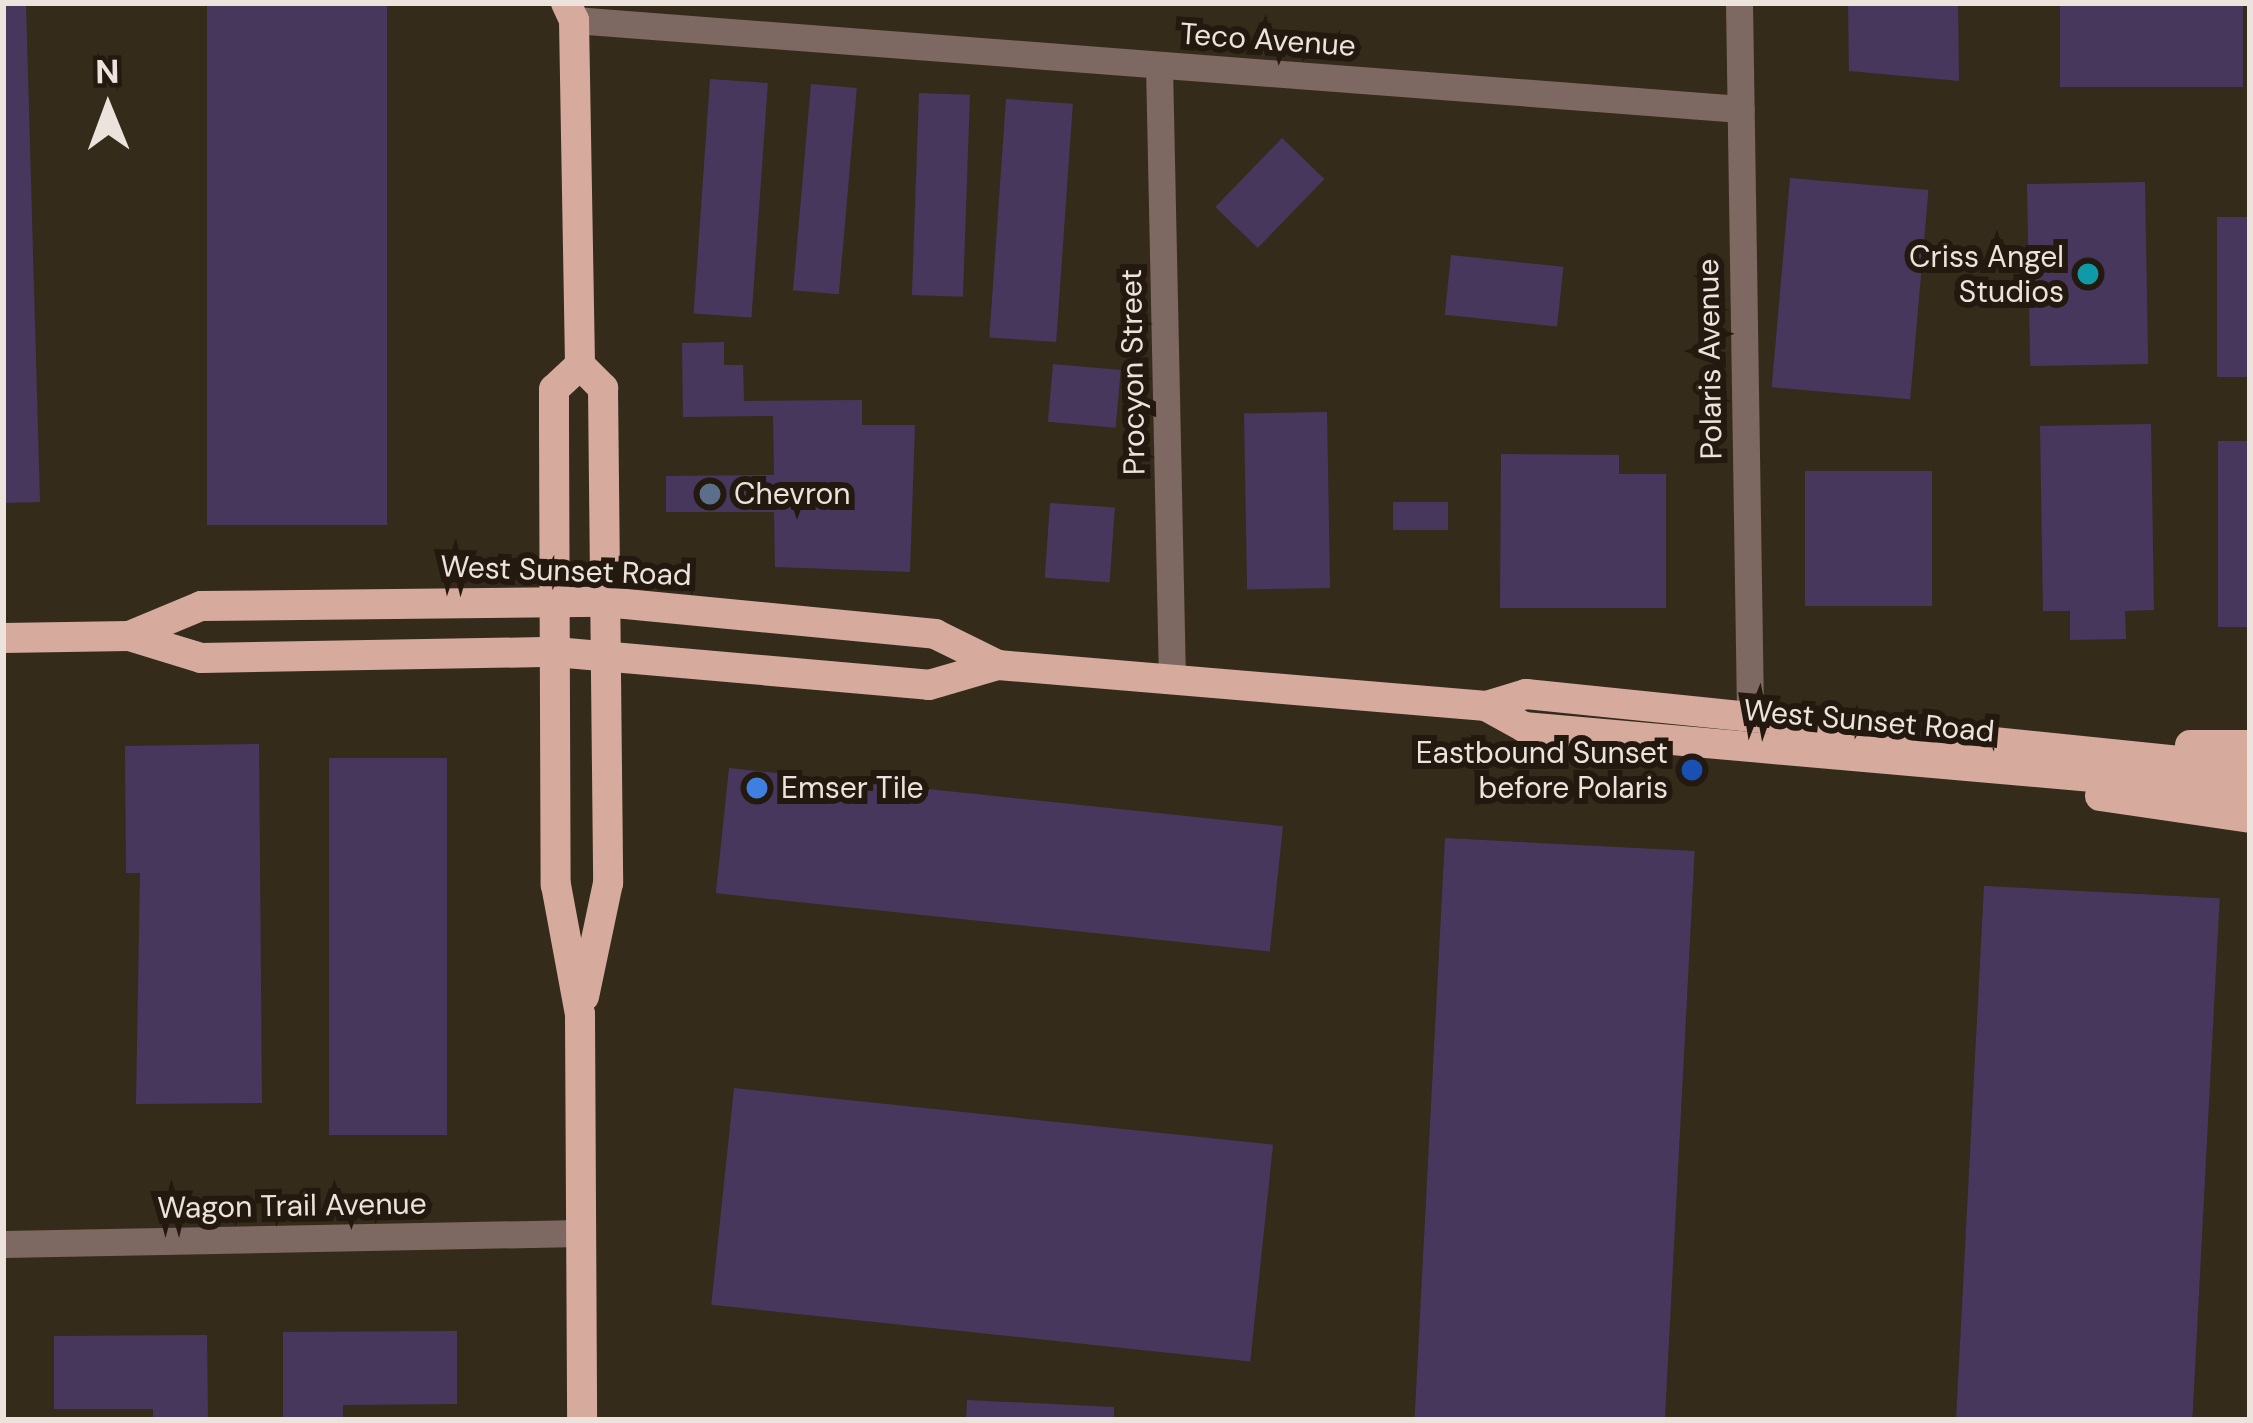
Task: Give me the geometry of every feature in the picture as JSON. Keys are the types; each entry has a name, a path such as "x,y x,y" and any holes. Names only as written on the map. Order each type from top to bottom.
{"main road":[{"path":"574,9 580,364 603,388 608,883 580,1014"},
{"path":"580,364 554,389 556,885 580,1014 582,1420"},
{"name":"West Sunset Road","path":"128,636 201,606 605,602 935,634 998,665"},
{"name":"West Sunset Road","path":"3,638 128,636 201,658 555,652 928,685 998,665 1486,706 1526,694 2250,768"},
{"name":"West Sunset Road","path":"1486,706 1523,727 2250,791"},
{"path":"2040,744 2250,746"},
{"path":"1893,760 2250,818"}],"street":[{"name":"Polaris Avenue","path":"1739,3 1750,714"},
{"name":"Teco Avenue","path":"574,9 1159,65 1741,109"},
{"name":"Procyon Street","path":"1159,65 1172,678"},
{"name":"Wagon Trail Avenue","path":"3,1244 581,1233"}],"shaded area":[{"path":"3,3 2250,3 2250,1420 3,1420"}],"building":[{"path":"3,3 26,3 40,502 3,503"},
{"path":"207,3 387,3 387,525 207,525"},
{"path":"1848,3 1958,3 1959,81 1849,71"},
{"path":"2060,3 2243,3 2243,87 2060,87"},
{"path":"710,79 768,83 751,317 694,313"},
{"path":"811,84 857,88 839,294 793,290"},
{"path":"919,93 970,95 963,297 912,295"},
{"path":"1006,99 1073,104 1056,342 989,337"},
{"path":"1282,138 1324,179 1258,248 1215,207"},
{"path":"1790,178 1928,190 1910,399 1772,387"},
{"path":"2145,182 2148,364 2030,366 2027,184"},
{"path":"2217,217 2250,217 2250,377 2217,377"},
{"path":"1451,255 1563,267 1557,326 1445,315"},
{"path":"724,342 724,365 743,365 744,401 862,400 862,425 915,425 910,572 775,567 774,512 666,512 666,476 774,475 773,416 683,417 682,343"},
{"path":"1053,364 1121,370 1116,428 1048,422"},
{"path":"1327,412 1330,588 1247,589 1244,413"},
{"path":"2151,424 2154,610 2125,611 2126,639 2070,640 2070,611 2043,611 2040,426"},
{"path":"2218,441 2250,441 2250,627 2218,627"},
{"path":"1501,454 1619,455 1619,474 1666,474 1666,608 1500,608"},
{"path":"1805,471 1932,471 1932,606 1805,606"},
{"path":"1393,502 1448,502 1448,530 1393,530"},
{"path":"1050,503 1115,508 1110,582 1045,578"},
{"path":"259,744 262,1103 136,1104 140,873 126,873 125,746"},
{"path":"329,758 447,758 447,1135 329,1135"},
{"path":"729,768 1283,826 1270,952 716,893"},
{"path":"1445,838 1695,851 1665,1420 1414,1420"},
{"path":"1984,886 2220,898 2192,1420 1956,1420"},
{"path":"734,1088 1273,1145 1250,1361 711,1305"},
{"path":"457,1331 457,1404 343,1405 343,1420 283,1420 283,1332"},
{"path":"207,1335 208,1420 153,1420 153,1409 54,1409 54,1336"},
{"path":"967,1400 1114,1407 1114,1420 966,1420"}],"place":[{"name":"Criss Angel Studios","path":"2088,274"},
{"name":"Chevron","path":"710,494"},
{"name":"Eastbound Sunset before Polaris","path":"1692,770"},
{"name":"Emser Tile","path":"757,788"}]}
